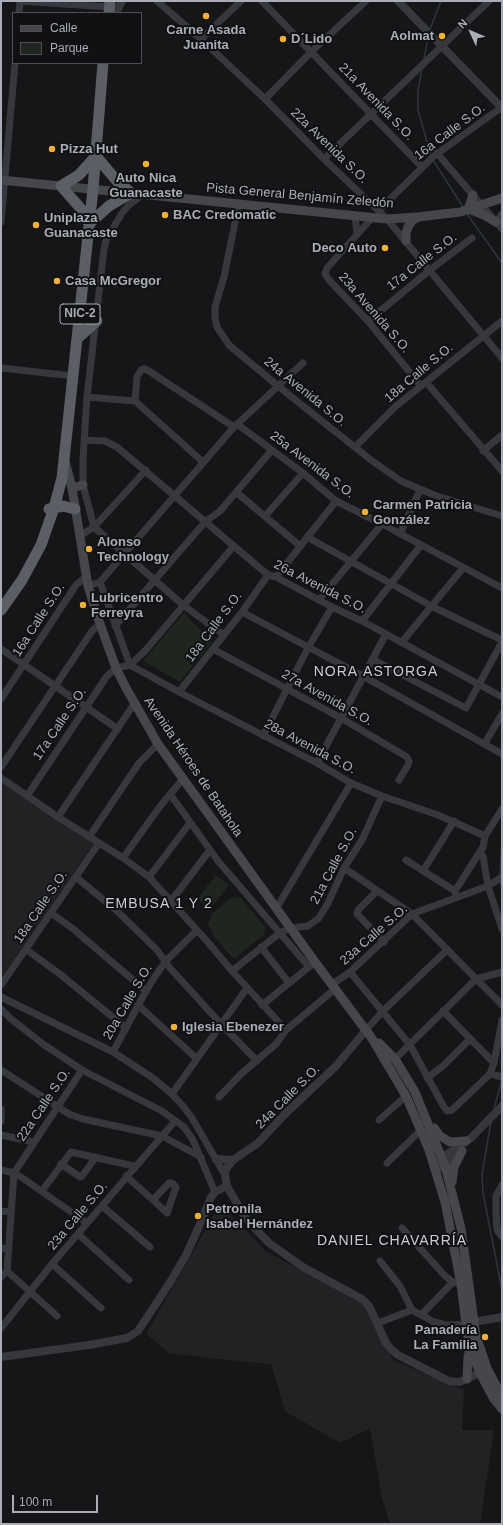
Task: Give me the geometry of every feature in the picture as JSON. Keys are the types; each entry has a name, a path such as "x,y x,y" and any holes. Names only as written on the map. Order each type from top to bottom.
{"highway":[{"name":"NIC-2","path":"1,610 22,580 43,538 63,454 93,189 103,64"},
{"path":"96,156 116,180 136,194 109,206 89,224 79,206 61,186 79,175 96,156"},
{"path":"77,339 97,321"},
{"path":"51,509 63,506 75,509"},
{"name":"NIC-2","path":"1,598 29,553 51,509"}],"main road":[{"name":"Pista General Benjamín Zeledón","path":"3,180 387,219 418,217 466,210 502,198"},
{"path":"473,195 466,210 484,215 499,226"},
{"path":"406,240 408,226 418,217"},
{"name":"Avenida Héroes de Batahola","path":"63,454 72,488 87,581 100,624 116,668 134,704 158,744 291,928 312,964 333,987 369,1034 406,1096 435,1167 447,1209 457,1283 470,1323 476,1336 483,1371 494,1399 502,1409"},
{"path":"72,488 83,485"},
{"name":"Avenida Héroes de Batahola","path":"369,1034 395,1059 415,1092 443,1162 452,1190 461,1228 470,1323 470,1348 483,1371 502,1397"},
{"path":"427,1119 444,1139 456,1142 469,1139"},
{"path":"452,1190 454,1167 462,1151"},
{"path":"467,1379 470,1348"}],"street":[{"path":"19,2 111,9 122,1"},
{"name":"22a Avenida S.O.","path":"157,1 201,39 265,99 324,159 379,210 406,240 502,358"},
{"path":"201,39 241,1"},
{"name":"21a Avenida S.O.","path":"262,1 422,167"},
{"path":"265,99 366,1"},
{"path":"398,1 502,108"},
{"path":"324,159 489,1"},
{"path":"1,222 3,180 15,64"},
{"name":"16a Calle S.O.","path":"379,210 433,157 502,108"},
{"path":"433,157 473,195 499,226"},
{"path":"136,194 122,213 106,240 87,397 83,485 94,527 183,605 224,635"},
{"name":"24a Avenida S.O.","path":"239,203 224,277 215,307 217,327 229,345 355,448 401,481 420,490 502,516"},
{"path":"499,226 502,214"},
{"path":"355,216 357,234"},
{"path":"357,234 372,218"},
{"name":"23a Avenida S.O.","path":"357,234 327,268 325,274 502,471"},
{"name":"17a Calle S.O.","path":"368,321 472,238"},
{"name":"18a Calle S.O.","path":"355,448 391,411 502,321"},
{"path":"100,582 203,462 236,426 303,363"},
{"path":"1,368 73,376"},
{"name":"25a Avenida S.O.","path":"135,401 138,373 141,370 149,371 272,450 303,473 336,501 502,588"},
{"path":"87,397 135,401 203,462"},
{"path":"483,451 502,435"},
{"name":"26a Avenida S.O.","path":"84,440 105,441 111,443 146,470 233,547 268,575 276,577 332,607 362,621 502,697"},
{"path":"115,626 205,522 220,510 272,450"},
{"path":"80,536 94,527 146,470"},
{"path":"265,516 303,473"},
{"path":"400,534 420,490"},
{"path":"236,492 300,546"},
{"path":"276,577 336,501"},
{"path":"319,600 382,524"},
{"path":"307,537 433,606 502,641 466,708 372,659"},
{"path":"362,621 421,545"},
{"path":"116,668 130,665 144,652 233,547"},
{"path":"402,642 463,568"},
{"name":"18a Calle S.O.","path":"179,692 242,612 268,575"},
{"path":"87,581 100,582"},
{"name":"16a Calle S.O.","path":"1,699 76,585 87,581"},
{"path":"100,582 130,665"},
{"path":"263,736 308,648 332,607"},
{"path":"242,612 363,676 502,754"},
{"path":"1,767 92,631 100,624"},
{"path":"317,763 386,634"},
{"path":"1,649 118,729"},
{"name":"27a Avenida S.O.","path":"213,649 286,690 341,718 407,757 409,760 408,765 399,780"},
{"name":"28a Avenida S.O.","path":"130,665 317,763 351,783 382,796 454,821 485,836"},
{"name":"17a Calle S.O.","path":"27,796 107,676 116,668"},
{"path":"58,817 134,704"},
{"path":"485,744 502,714"},
{"path":"89,837 140,763 158,744"},
{"path":"1,778 58,817 123,858 149,877 262,1005 286,1030"},
{"path":"123,858 170,794 183,779"},
{"path":"276,909 351,783"},
{"path":"170,794 210,850 281,932 312,964 262,1005"},
{"name":"21a Calle S.O.","path":"232,971 281,932 291,928 308,926 319,918 328,903 344,868 362,840 382,796"},
{"path":"406,860 423,870 456,894 485,842 485,836 502,809"},
{"path":"423,870 454,821"},
{"path":"149,877 190,823"},
{"name":"18a Calle S.O.","path":"1,985 27,950 99,843"},
{"path":"171,901 210,850"},
{"path":"480,852 483,856 492,884 502,929"},
{"path":"344,868 412,914 502,1005"},
{"path":"76,877 117,911 157,950 170,968 257,1061"},
{"name":"23a Calle S.O.","path":"219,1097 241,1074 276,1044 286,1030 384,942 412,914 456,894 492,884 502,877"},
{"path":"377,891 358,910 357,914 384,942"},
{"path":"51,913 72,928 146,991"},
{"name":"20a Calle S.O.","path":"113,1052 146,991 166,961 197,930"},
{"path":"261,947 289,983"},
{"path":"27,950 56,971 126,1028"},
{"path":"369,1034 383,1011 447,950"},
{"path":"350,972 410,1045 427,1078 447,1111 452,1110 490,1074 494,1063 502,1020"},
{"path":"395,1059 476,980 502,972"},
{"path":"172,1094 196,1058 247,988"},
{"path":"1,997 113,1052 134,1064 172,1094 192,1118 225,1175 227,1186 246,1219 269,1243 303,1267 362,1299 369,1306 390,1349 398,1355 449,1381 459,1382 483,1371"},
{"path":"138,1005 196,1058"},
{"path":"1,1009 43,1044 82,1070 162,1111 184,1127 193,1140 216,1192"},
{"path":"443,1012 494,1063"},
{"name":"24a Calle S.O.","path":"225,1175 226,1169 233,1160 258,1143 286,1113 369,1034"},
{"path":"427,1078 443,1066 470,1039"},
{"path":"1,1070 69,1114 83,1119 162,1136 201,1157"},
{"name":"22a Calle S.O.","path":"7,1270 14,1173 33,1142 82,1070"},
{"path":"490,1074 501,1077"},
{"path":"379,1120 406,1096"},
{"path":"443,1162 469,1139 502,1106"},
{"path":"1,1109 1,1121"},
{"name":"23a Calle S.O.","path":"1,1328 134,1166 175,1121"},
{"path":"387,1163 421,1130"},
{"path":"1,1135 33,1142"},
{"path":"435,1167 462,1151 469,1139"},
{"path":"42,1191 71,1152 134,1166"},
{"path":"61,1164 80,1177 96,1157"},
{"path":"216,1159 233,1160"},
{"path":"1,1170 14,1173 42,1191 87,1224"},
{"path":"126,1176 153,1200"},
{"path":"502,1185 496,1196 497,1230 502,1237"},
{"path":"1,1357 97,1344 127,1338 138,1331 186,1255 198,1231 207,1204 216,1192 227,1186"},
{"path":"102,1206 150,1247"},
{"path":"1,1211 11,1212"},
{"path":"402,1228 436,1266 457,1283 421,1315"},
{"path":"78,1234 129,1280"},
{"path":"1,1248 9,1249"},
{"path":"380,1261 400,1286 412,1310 434,1322 446,1325 470,1323 502,1317"},
{"path":"52,1264 101,1308"},
{"path":"1,1277 7,1270 57,1316"},
{"path":"378,1323 412,1310"}],"shaded area":[{"path":"1,781 94,843 1,978"},
{"path":"220,1204 267,1252 364,1303 393,1360 464,1390 462,1430 494,1430 480,1524 390,1524 382,1498 370,1428 340,1443 285,1411 271,1364 169,1353 146,1334"}],"green space":[{"path":"184,613 212,642 180,682 143,661"},
{"path":"216,875 229,885 210,909 197,899"},
{"path":"240,897 266,928 264,935 234,959 215,938 208,925 212,914 231,898"}],"waterway":[{"path":"430,29 441,1"},
{"path":"424,59 428,37"},
{"path":"422,68 418,91 418,110 431,156"},
{"path":"433,160 463,207"},
{"path":"467,214 502,263"},
{"path":"500,876 502,840"},
{"path":"500,880 502,888"},
{"path":"494,1109 502,1079"},
{"path":"491,1122 482,1174 483,1193 502,1290"}],"place":[{"name":"Carne Asada Juanita","path":"206,16"},
{"name":"Aolmat","path":"442,36"},
{"name":"D´Lido","path":"283,39"},
{"name":"Pizza Hut","path":"52,149"},
{"name":"Auto Nica Guanacaste","path":"146,164"},
{"name":"BAC Credomatic","path":"165,215"},
{"name":"Uniplaza Guanacaste","path":"36,225"},
{"name":"Deco Auto","path":"385,248"},
{"name":"Casa McGregor","path":"57,281"},
{"name":"Carmen Patricia González","path":"365,512"},
{"name":"Alonso Technology","path":"89,549"},
{"name":"Lubricentro Ferreyra","path":"83,605"},
{"name":"Iglesia Ebenezer","path":"174,1027"},
{"name":"Petronila Isabel Hernández","path":"198,1216"},
{"name":"Panadería La Familia","path":"485,1337"}],"district":[{"name":"NORA ASTORGA","path":"376,672"},
{"name":"EMBUSA 1 Y 2","path":"159,904"},
{"name":"DANIEL CHAVARRÍA","path":"392,1241"}]}
